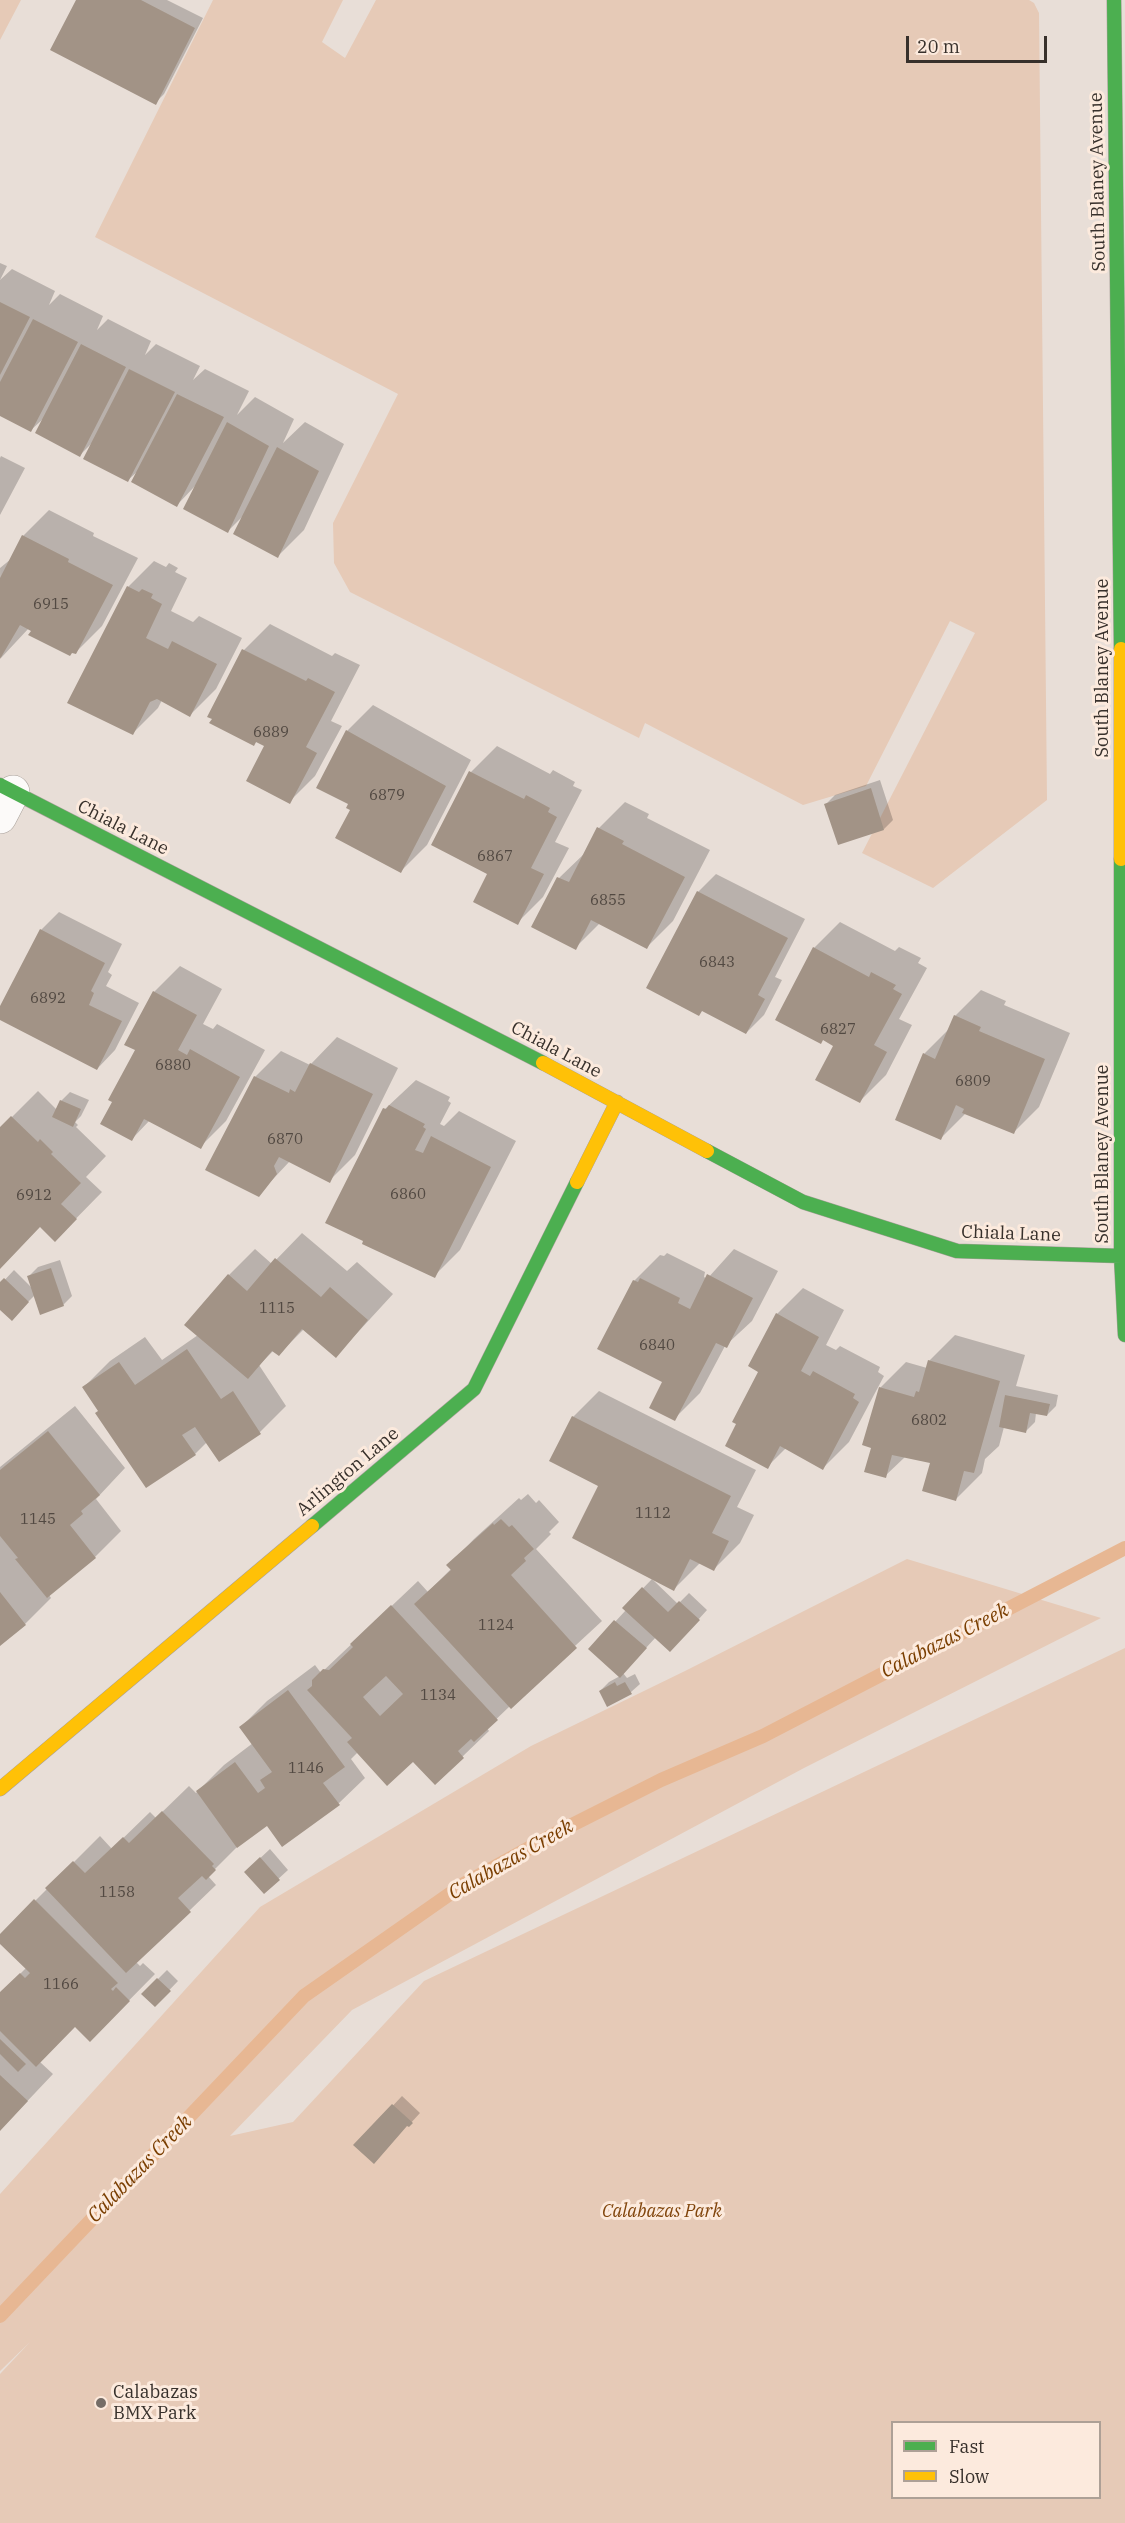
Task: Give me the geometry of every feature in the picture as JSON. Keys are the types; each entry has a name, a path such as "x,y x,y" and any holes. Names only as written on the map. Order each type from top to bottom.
{"street":[{"name":"South Blaney Avenue","path":"1114,0 1123,607 1121,1256 1125,1335"},
{"name":"Chiala Lane","path":"4,798 617,1102 803,1202 957,1251 1121,1256"},
{"name":"Arlington Lane","path":"0,1789 474,1389 617,1102"}],"green space":[{"path":"0,0 21,0 0,40"},
{"path":"213,0 343,0 322,42 345,58 376,0 1029,0 1034,3 1039,13 1047,800 933,888 862,853 975,633 950,621 866,786 803,805 645,723 639,738 350,592 334,563 333,523 398,394 95,237"},
{"name":"Calabazas Park","path":"907,1559 1101,1618 804,1768 352,2010 230,2136 293,2122 424,1981 1125,1648 1125,2523 0,2523 0,2374 30,2342 0,2371 0,2194 260,1907 531,1746"}],"building":[{"path":"76,0 141,0 195,28 156,105 50,50"},
{"path":"0,302 30,317 0,375"},
{"path":"33,319 78,342 31,432 0,416 0,382"},
{"path":"81,344 126,367 80,457 35,433"},
{"path":"129,369 175,392 128,482 83,459"},
{"path":"177,394 224,417 177,507 131,482"},
{"path":"227,422 269,446 228,533 183,509"},
{"path":"277,447 319,471 278,558 233,534"},
{"path":"22,535 113,585 76,654 72,653 70,656 28,635 31,631 20,625 0,659 0,578"},
{"path":"127,586 139,592 142,589 153,594 151,598 162,604 146,638 168,649 172,641 217,664 190,717 157,699 150,702 133,735 67,703"},
{"path":"242,649 306,681 308,678 335,692 306,747 317,753 290,804 246,781 264,746 256,742 254,746 209,723 212,719 207,717"},
{"path":"346,730 446,786 401,873 335,838 350,810 346,808 348,804 316,788"},
{"path":"469,771 524,799 526,795 550,808 548,812 557,817 531,868 544,874 518,925 473,902 487,874 431,845"},
{"path":"871,788 884,830 838,845 824,804"},
{"path":"597,827 624,841 622,844 685,877 647,949 591,920 576,950 531,927 557,877 569,882"},
{"path":"697,891 788,938 758,995 765,999 746,1034 702,1011 699,1016 646,988"},
{"path":"40,929 105,963 91,991 94,993 89,1005 122,1021 97,1070 0,1020 0,1006"},
{"path":"813,947 869,977 871,972 896,985 893,989 902,994 874,1045 887,1052 860,1103 815,1080 833,1046 823,1040 821,1044 775,1020"},
{"path":"153,991 197,1015 178,1050 187,1055 190,1049 240,1077 201,1149 144,1119 132,1141 100,1124 112,1102 108,1100 135,1050 124,1045"},
{"path":"954,1015 981,1027 979,1031 1045,1059 1014,1134 962,1113 964,1109 956,1105 941,1140 895,1120 923,1053 935,1059"},
{"path":"310,1063 373,1094 330,1183 279,1157 274,1166 277,1174 259,1197 205,1170 254,1076 289,1093 290,1089 295,1092"},
{"path":"60,1100 81,1109 73,1127 52,1117"},
{"path":"389,1105 425,1124 423,1127 426,1129 415,1150 423,1153 431,1136 491,1167 435,1278 362,1244 363,1241 325,1223 383,1108 386,1109"},
{"path":"11,1116 38,1142 40,1139 53,1152 51,1154 81,1183 61,1204 77,1219 55,1242 40,1227 0,1269 0,1127"},
{"path":"275,1258 321,1297 330,1287 368,1320 336,1358 302,1329 279,1356 272,1351 248,1379 184,1325 228,1274 247,1291"},
{"path":"51,1268 64,1306 40,1315 27,1276"},
{"path":"707,1274 753,1298 727,1348 716,1343 675,1421 649,1408 662,1382 597,1349 633,1280 638,1282 640,1278 680,1298 678,1303 690,1309"},
{"path":"4,1278 29,1302 12,1321 0,1310 0,1282"},
{"path":"776,1313 819,1337 801,1371 810,1376 813,1371 855,1394 853,1398 859,1402 823,1470 780,1446 768,1469 725,1446 736,1424 732,1422 758,1372 748,1366"},
{"path":"187,1349 221,1399 233,1391 261,1434 219,1462 195,1427 182,1435 196,1455 146,1488 95,1413 98,1411 82,1387 119,1362 135,1385"},
{"path":"928,1360 1000,1381 974,1473 964,1471 956,1501 922,1491 930,1463 892,1455 886,1478 864,1472 871,1448 862,1445 879,1387 914,1397 916,1391 919,1392"},
{"path":"1005,1395 1050,1404 1047,1416 1030,1413 1026,1433 999,1427"},
{"path":"572,1416 731,1496 712,1533 729,1541 714,1571 690,1559 674,1591 572,1538 598,1486 549,1461"},
{"path":"48,1431 100,1495 81,1511 83,1514 70,1525 96,1558 47,1598 15,1559 18,1558 0,1536 0,1470"},
{"path":"501,1519 509,1527 512,1525 534,1549 524,1558 526,1561 511,1575 577,1648 511,1709 414,1604 451,1570 446,1565 493,1523 494,1525"},
{"path":"642,1587 668,1612 679,1601 700,1620 670,1652 622,1608"},
{"path":"0,1592 26,1625 0,1646"},
{"path":"391,1605 498,1720 474,1742 471,1739 458,1751 464,1758 435,1785 413,1762 387,1786 347,1742 352,1738 307,1690 312,1686 312,1680 323,1669 329,1670 353,1647 350,1644","holes":["386,1676 403,1694 380,1716 363,1697"]},
{"path":"614,1620 647,1648 620,1678 588,1649"},
{"path":"615,1682 617,1686 625,1682 632,1694 607,1707 599,1691"},
{"path":"288,1690 345,1767 323,1783 340,1805 282,1847 267,1826 237,1848 196,1791 235,1762 258,1793 265,1788 260,1780 272,1772 239,1727"},
{"path":"162,1811 214,1864 212,1866 216,1870 206,1880 202,1876 178,1898 191,1912 126,1973 45,1888 73,1861 85,1873 123,1837 129,1843"},
{"path":"260,1857 280,1880 264,1894 244,1872"},
{"path":"34,1899 118,1983 111,1989 113,1991 116,1987 130,2001 90,2042 75,2027 36,2067 0,2031 0,1992 20,1973 25,1978 30,1973 0,1944 0,1934"},
{"path":"157,1978 171,1991 155,2007 141,1994"},
{"path":"0,2039 26,2064 18,2072 0,2054"},
{"path":"0,2075 28,2101 0,2131"},
{"path":"392,2104 413,2123 407,2126 374,2164 353,2145"}],"waterway":[{"name":"Calabazas Creek","path":"0,2316 304,1996 464,1884 562,1830 661,1780 763,1736 1125,1548"}],"traffic: fast":[{"path":"1114,0 1121,649"},
{"path":"0,785 543,1063"},
{"path":"1121,859 1121,1256 1125,1335"},
{"path":"707,1151 803,1202 957,1251 1121,1256"},
{"path":"312,1526 474,1389 577,1182"}],"traffic: slow":[{"path":"1121,649 1121,859"},
{"path":"543,1063 707,1151"},
{"path":"577,1182 617,1102"},
{"path":"0,1789 312,1526"}],"place":[{"name":"Calabazas BMX Park","path":"101,2403"}]}
